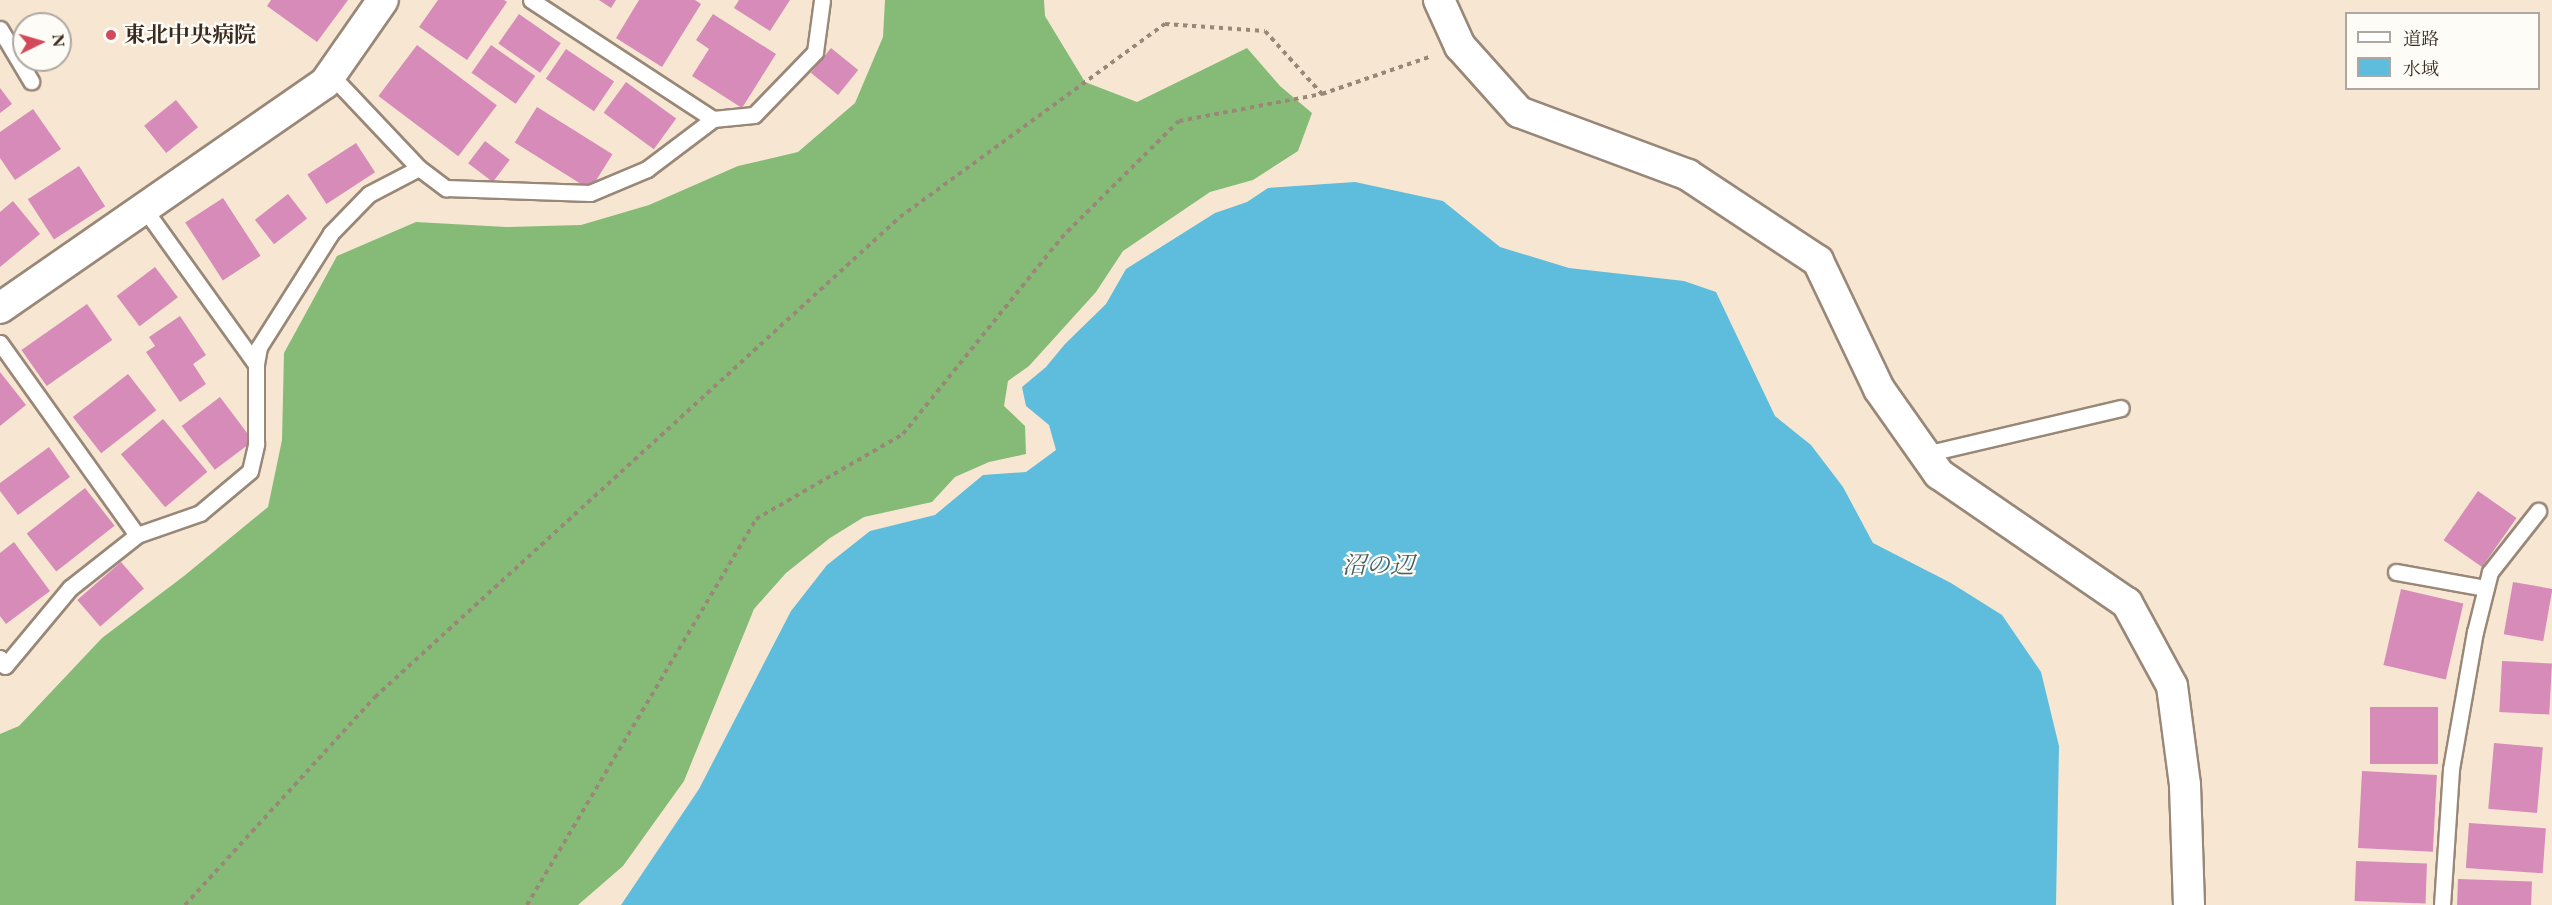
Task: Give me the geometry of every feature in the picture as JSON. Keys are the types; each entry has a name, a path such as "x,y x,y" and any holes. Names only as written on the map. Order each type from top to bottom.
{"street":[{"path":"0,308 325,83 382,0"},
{"path":"1439,0 1460,46 1518,112 1688,175 1818,261 1879,388 1939,474 2127,603 2172,686 2185,785 2189,905"}],"lane":[{"path":"531,0 712,119"},
{"path":"330,75 419,168 446,188 590,193 647,169 712,119 754,115 815,52 822,0"},
{"path":"0,29 31,81"},
{"path":"2,664 70,588 137,535 200,513 250,471 256,444 256,364 259,347 331,233 369,194 419,168"},
{"path":"143,207 256,364"},
{"path":"0,343 137,535"},
{"path":"1925,454 2121,408"},
{"path":"2442,905 2451,769 2475,633 2490,572 2538,512"},
{"path":"2396,572 2486,588"}],"path":[{"path":"185,905 375,697 891,225 1156,30 1165,24 1264,31 1322,94"},
{"path":"527,905 756,519 903,434 1061,238 1179,121 1322,94 1460,46"}],"green space":[{"path":"885,0 1044,0 1045,16 1085,82 1137,102 1247,48 1280,86 1312,113 1298,151 1253,180 1210,192 1123,251 1096,292 1029,366 1008,381 1004,406 1025,426 1026,454 989,462 955,477 932,502 864,517 830,538 786,573 754,609 684,781 623,866 578,905 0,905 0,734 19,726 102,638 184,576 268,507 282,440 284,353 337,256 416,222 506,227 581,225 649,205 738,166 798,152 855,103 883,37"}],"water":[{"name":"沼の辺","path":"1355,182 1443,201 1500,247 1569,268 1684,281 1716,292 1775,416 1811,445 1843,487 1873,543 1951,583 2002,615 2041,672 2059,746 2056,905 621,905 699,789 791,611 827,565 870,531 935,515 983,475 1026,472 1056,450 1049,425 1026,406 1022,387 1046,367 1065,344 1106,304 1126,269 1215,213 1247,202 1268,188"}],"building":[{"path":"271,0 348,0 317,42 267,6"},
{"path":"438,0 504,0 507,2 467,60 419,27"},
{"path":"599,0 616,0 611,8"},
{"path":"639,0 695,0 701,4 662,67 616,38"},
{"path":"739,0 790,0 770,31 734,8"},
{"path":"519,14 561,43 540,73 498,43"},
{"path":"713,14 776,54 742,108 692,76 709,49 696,40"},
{"path":"417,45 497,105 458,156 378,96"},
{"path":"491,45 535,76 516,104 471,73"},
{"path":"831,48 858,70 838,95 811,73"},
{"path":"566,49 614,81 594,111 546,79"},
{"path":"626,82 676,118 654,149 604,113"},
{"path":"0,88 12,104 0,113"},
{"path":"176,100 198,127 166,153 144,126"},
{"path":"537,107 612,154 590,190 515,143"},
{"path":"33,109 61,149 15,180 0,158 0,132"},
{"path":"485,141 510,160 493,182 468,163"},
{"path":"356,143 375,172 326,204 307,175"},
{"path":"79,166 105,206 54,239 28,199"},
{"path":"288,194 307,218 274,244 255,220"},
{"path":"223,198 261,256 223,280 185,223"},
{"path":"13,201 40,234 0,267 0,212"},
{"path":"155,267 178,297 140,326 117,296"},
{"path":"87,304 112,340 47,386 21,350"},
{"path":"180,316 206,355 193,364 206,384 180,402 146,352 155,346 149,337"},
{"path":"0,372 26,405 0,426"},
{"path":"128,374 156,410 101,453 73,417"},
{"path":"220,397 253,441 215,470 182,426"},
{"path":"163,419 207,472 165,507 121,454"},
{"path":"49,447 70,477 18,515 0,491 0,483"},
{"path":"85,488 115,526 56,571 27,534"},
{"path":"2478,491 2517,518 2482,567 2444,540"},
{"path":"14,542 50,591 6,624 0,616 0,553"},
{"path":"121,562 144,588 100,626 77,600"},
{"path":"2513,582 2552,589 2543,641 2504,634"},
{"path":"2401,589 2463,603 2446,679 2383,665"},
{"path":"2502,661 2552,664 2549,715 2499,712"},
{"path":"2370,707 2438,707 2438,764 2370,764"},
{"path":"2494,743 2543,747 2537,813 2488,809"},
{"path":"2362,771 2437,775 2433,852 2358,848"},
{"path":"2469,823 2546,828 2543,873 2466,868"},
{"path":"2356,861 2427,863 2426,903 2355,901"},
{"path":"2458,879 2532,882 2531,905 2457,905"}],"place":[{"name":"東北中央病院","path":"111,35"}]}
